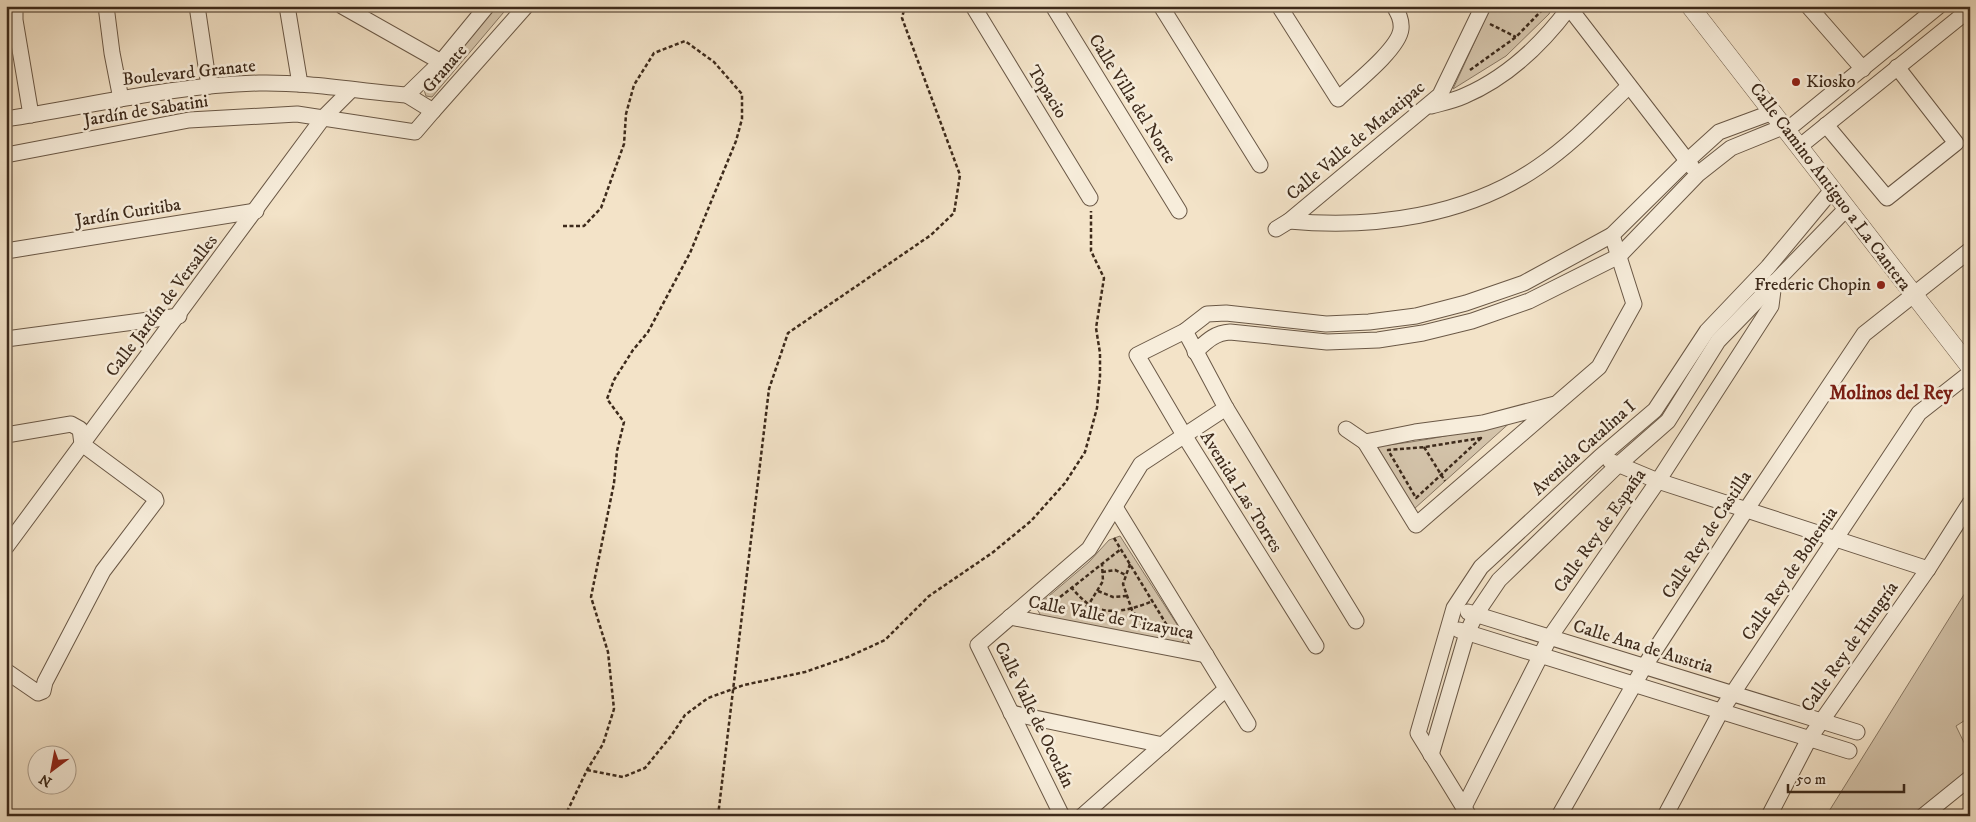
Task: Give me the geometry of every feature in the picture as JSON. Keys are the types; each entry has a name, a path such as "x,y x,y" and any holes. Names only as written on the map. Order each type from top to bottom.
{"street":[{"path":"15,6 15,20 31,115"},
{"path":"106,6 112,53 122,99"},
{"path":"197,6 209,86"},
{"path":"287,6 300,84"},
{"path":"342,6 441,62"},
{"name":"Granate","path":"487,6 441,62 407,95 433,111 526,6"},
{"name":"Topacio","path":"973,6 1090,198"},
{"name":"Calle Villa del Norte","path":"1053,6 1179,211"},
{"path":"1161,6 1260,165"},
{"path":"1279,6 1338,99 1382,58 1399,36 1401,20 1394,6"},
{"name":"Calle Valle de Matatipac","path":"1276,229 1290,221 1440,95 1484,6"},
{"name":"Calle Camino Antiguo a La Cantera","path":"1690,6 1970,367"},
{"path":"1808,6 1863,69"},
{"path":"1195,352 1214,335 1230,332 1327,342 1387,338 1423,333 1472,321 1529,301 1619,256 1698,174 1731,148 1786,128 1863,69 1939,6"},
{"path":"1429,106 1464,96 1489,83 1520,61 1558,23 1569,7 1698,174"},
{"path":"1799,146 1968,13"},
{"path":"1826,125 1887,198 1956,143 1897,67"},
{"name":"Boulevard Granate","path":"6,119 209,86 260,83 300,84 407,95"},
{"name":"Calle Valle de Matatipac","path":"1290,221 1340,223 1406,219 1448,208 1494,191 1538,168 1577,137 1629,86"},
{"name":"Calle Jardín de Versalles","path":"6,547 12,530 82,444 179,316 323,118 351,90"},
{"name":"Jardín de Sabatini","path":"6,155 189,120 297,114 414,132 433,111"},
{"path":"1185,330 1206,314 1226,313 1326,324 1369,322 1406,317 1466,303 1524,283 1612,235 1719,132 1773,112"},
{"name":"Avenida Catalina I","path":"1466,811 1418,733 1454,608 1481,567 1654,410 1707,330 1768,267 1832,190"},
{"name":"Avenida Catalina I","path":"1431,755 1468,633 1476,614 1499,580 1618,465 1668,421 1718,341 1846,209"},
{"name":"Jardín Curitiba","path":"6,251 256,211"},
{"path":"1346,429 1365,442 1416,525 1599,366 1634,304 1612,235"},
{"name":"Calle Rey de Castilla","path":"1559,816 1633,684 1746,510 1864,334 1912,294 1970,250"},
{"path":"1768,267 1774,282"},
{"name":"Calle Rey de España","path":"1466,811 1550,637 1658,481 1771,306 1774,282"},
{"path":"1466,303 1472,321"},
{"path":"6,339 179,316"},
{"path":"1326,324 1327,342"},
{"name":"Avenida Las Torres","path":"1316,646 1184,436 1137,355 1185,330 1226,408 1356,621"},
{"name":"Calle Rey de Bohemia","path":"1665,816 1721,711 1919,414 1970,373"},
{"path":"1365,442 1415,432 1483,423 1555,404"},
{"name":"Calle Valle de Ocotlán","path":"1062,816 978,644 1089,549 1141,464 1226,408"},
{"path":"6,435 71,424 80,429 82,444 155,498 156,501 103,571 42,691 38,693 6,671"},
{"path":"1600,457 1658,481 1928,569"},
{"name":"Calle Rey de Hungría","path":"1769,816 1809,739 1928,569 1970,503"},
{"path":"1115,507 1248,724"},
{"name":"Calle Ana de Austria","path":"1454,608 1857,732"},
{"name":"Calle Valle de Tizayuca","path":"1010,617 1206,655"},
{"path":"1448,627 1849,751"},
{"path":"1082,816 1226,689"},
{"path":"1011,713 1163,745"},
{"path":"1924,816 1970,778"}],"path":[{"path":"718,816 769,389 788,334 931,235 954,213 960,175 902,18 905,6"},
{"path":"1450,78 1465,73 1516,37 1546,6"},
{"path":"1489,23 1516,37"},
{"path":"563,226 584,226 601,208 624,144 626,114 634,85 654,53 685,41 714,62 742,94 742,119 736,141 720,185 690,253 648,332 633,350 614,380 607,399 624,422 617,451 614,483 591,597 608,652 614,709 603,744 587,770 565,816"},
{"path":"587,770 623,777 645,768 672,736 685,715 708,698 744,684 805,672 848,657 885,640 930,596 992,553 1032,521 1066,483 1085,452 1097,408 1100,353 1096,328 1104,278 1091,251 1090,198"},
{"path":"1415,432 1452,492"},
{"path":"1480,438 1441,475 1416,498 1388,450 1425,447 1480,438"},
{"path":"1105,523 1182,650"},
{"path":"1029,621 1134,539"},
{"path":"1073,618 1089,604 1098,591 1103,581 1102,564"},
{"path":"1130,564 1123,584 1132,610 1148,633"},
{"path":"1102,572 1115,570 1126,575"},
{"path":"1058,576 1089,604 1110,611 1132,610 1169,594"},
{"path":"1098,591 1113,597 1127,596"}],"shaded area":[{"path":"496,6 509,6 432,97 426,96 424,90"},
{"path":"1491,6 1553,6 1549,14 1506,56 1453,89"},
{"path":"1514,419 1414,509 1377,446 1446,436"},
{"path":"1120,536 1185,637 1182,643 1041,616 1036,607 1089,562 1109,540"},
{"path":"1970,585 1970,717 1956,726 1970,755 1970,772 1917,816 1826,816"}],"place":[{"name":"Kiosko","path":"1796,82"},
{"name":"Frederic Chopin","path":"1881,285"}],"district":[{"name":"Molinos del Rey","path":"1891,393"}]}
